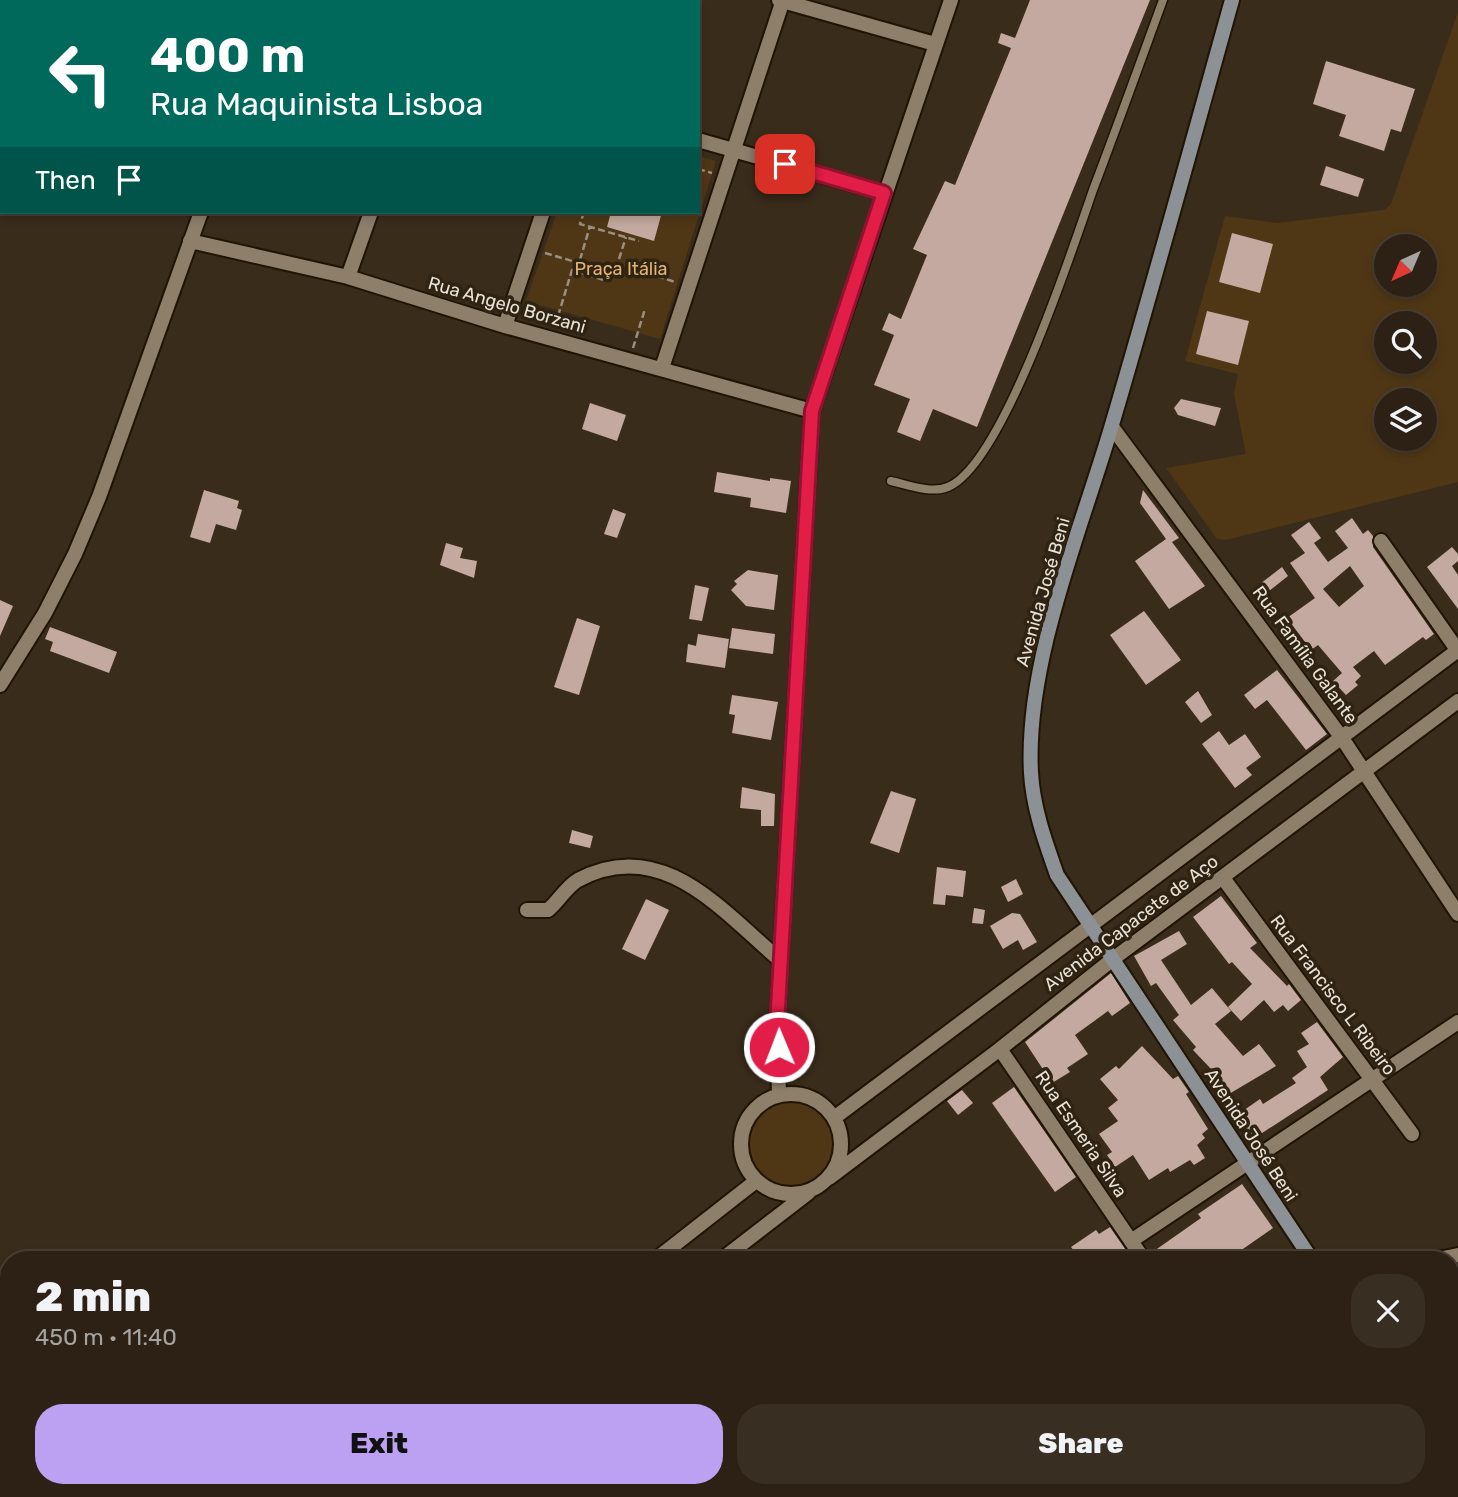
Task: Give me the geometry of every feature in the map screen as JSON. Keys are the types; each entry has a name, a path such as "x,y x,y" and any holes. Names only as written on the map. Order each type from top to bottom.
{"main road":[{"name":"Avenida José Beni","path":"1232,0 1111,426 1049,632 1036,691 1031,772 1038,820 1057,875 1247,1166 1306,1251"}],"street":[{"path":"662,368 782,0 935,44"},
{"path":"779,1095 777,1026 812,411 951,0"},
{"path":"700,141 884,193"},
{"path":"0,685 45,612 75,554 99,497 200,214"},
{"path":"348,278 370,214"},
{"path":"505,326 542,214"},
{"name":"Rua Angelo Borzani","path":"191,241 348,278 505,326 631,358 812,411"},
{"name":"Rua Família Galante","path":"1111,426 1342,738 1458,914"},
{"path":"1381,541 1458,651"},
{"name":"Avenida Capacete de Aço","path":"834,1118 1092,928 1458,651"},
{"name":"Avenida Capacete de Aço","path":"829,1178 1000,1049 1113,959 1458,701"},
{"path":"527,910 548,910 569,887 589,875 619,866 644,865 682,879 781,961"},
{"name":"Rua Francisco L Ribeiro","path":"1223,878 1412,1134"},
{"path":"1131,1241 1247,1166 1458,1022"},
{"name":"Rua Esmeria Silva","path":"1000,1049 1138,1251"},
{"path":"733,1251 829,1178 841,1149 840,1133 834,1118 810,1098 779,1095 764,1101 744,1124 741,1155 757,1181 783,1194 811,1190"},
{"path":"667,1251 757,1181"}],"lane":[{"path":"891,481 931,490 948,487 976,462 991,437 1037,344 1163,0"}],"path":[{"path":"583,214 580,223 639,241"},
{"path":"577,272 590,226"},
{"path":"620,259 626,237"},
{"path":"530,248 579,263"},
{"path":"551,339 572,270 607,281"},
{"path":"657,276 688,286"},
{"path":"631,358 645,309"}],"green space":[{"path":"1458,12 1458,482 1226,540 1217,539 1166,468 1246,454 1234,394 1238,374 1185,361 1225,216 1277,223 1384,210 1391,204"},
{"name":"Praça Itália","path":"700,157 716,161 700,212"},
{"name":"Praça Itália","path":"556,214 699,214 660,339 526,301"},
{"path":"791,1099 816,1106 828,1118 835,1143 828,1168 816,1180 791,1187 766,1180 754,1168 747,1143 754,1118 766,1106"}],"building":[{"path":"1030,0 1150,0 977,427 933,409 920,441 897,432 910,399 874,385 894,335 882,330 889,313 901,319 927,255 913,249 945,181 955,185 1011,48 998,43 1001,33 1015,38"},
{"path":"1326,61 1415,89 1401,132 1391,129 1384,151 1339,136 1346,115 1313,104"},
{"path":"1326,166 1364,179 1358,197 1320,185"},
{"path":"610,214 661,214 654,241 607,227"},
{"path":"1232,233 1273,244 1260,293 1219,282"},
{"path":"1207,311 1249,321 1238,365 1196,354"},
{"path":"1181,399 1221,408 1215,426 1178,415 1174,408"},
{"path":"590,403 626,415 617,441 582,429"},
{"path":"717,472 770,481 770,478 791,481 786,513 750,507 751,498 714,492"},
{"path":"204,490 239,501 237,508 242,510 236,530 216,524 210,543 190,537"},
{"path":"1143,490 1179,538 1172,542 1205,586 1169,609 1135,561 1166,539 1140,503"},
{"path":"613,509 626,514 617,538 604,534"},
{"path":"1352,518 1363,534 1368,530 1373,536 1373,547 1434,634 1426,640 1423,637 1385,665 1374,651 1353,667 1361,676 1355,682 1358,685 1346,695 1333,681 1342,673 1318,645 1311,650 1287,618 1315,598 1290,563 1305,553 1291,535 1309,522 1321,538 1314,543 1328,562 1348,548 1335,531","holes":["1350,566 1364,586 1339,607 1323,589"]},
{"path":"446,543 463,548 460,558 477,561 474,578 440,565"},
{"path":"1452,547 1458,554 1458,561 1452,566 1458,575 1458,609 1427,567"},
{"path":"1282,567 1288,576 1259,599 1252,590"},
{"path":"748,570 778,575 774,610 746,606 731,590 737,584 734,581"},
{"path":"695,585 709,588 702,621 689,619"},
{"path":"0,600 13,606 0,636"},
{"path":"1144,611 1181,660 1146,685 1110,635"},
{"path":"577,618 600,626 579,695 554,687"},
{"path":"50,627 117,652 109,673 50,651 53,642 45,639"},
{"path":"732,628 775,634 773,654 729,648"},
{"path":"698,634 729,639 725,668 686,662 688,644 696,646"},
{"path":"1277,670 1327,734 1306,750 1267,700 1255,709 1244,695"},
{"path":"1198,691 1212,715 1201,723 1185,702"},
{"path":"732,695 778,702 771,740 732,733 735,715 729,714"},
{"path":"1219,731 1229,745 1245,734 1261,757 1246,768 1252,775 1235,788 1202,744"},
{"path":"742,787 775,794 774,826 761,826 761,810 740,808"},
{"path":"891,791 916,799 899,853 870,843"},
{"path":"572,830 593,836 590,848 569,843"},
{"path":"937,867 966,871 963,897 946,895 945,905 933,904"},
{"path":"1016,879 1023,894 1008,902 1001,887"},
{"path":"1221,896 1257,943 1250,948 1287,986 1289,984 1301,1000 1288,1011 1283,1005 1274,1012 1264,1000 1241,1021 1228,1007 1252,984 1232,962 1229,964 1193,917"},
{"path":"646,899 669,910 645,960 622,949"},
{"path":"974,908 985,910 983,924 972,923"},
{"path":"1012,913 1020,914 1037,942 1023,950 1018,940 1003,949 990,926"},
{"path":"1179,931 1187,944 1161,960 1191,1005 1212,988 1231,1011 1215,1024 1243,1056 1259,1044 1276,1066 1229,1094 1214,1068 1212,1070 1193,1050 1196,1047 1173,1020 1179,1015 1156,983 1151,986 1134,956"},
{"path":"1111,973 1130,1003 1112,1016 1108,1011 1075,1035 1088,1054 1067,1068 1070,1072 1052,1083 1025,1042"},
{"path":"1317,1022 1343,1057 1320,1077 1328,1090 1253,1139 1237,1115 1260,1099 1263,1104 1296,1083 1292,1078 1307,1067 1297,1051 1309,1044 1301,1033"},
{"path":"1142,1046 1173,1079 1178,1076 1208,1129 1202,1134 1205,1138 1197,1145 1205,1158 1194,1165 1190,1160 1170,1172 1168,1168 1149,1180 1133,1155 1115,1167 1107,1155 1112,1152 1099,1134 1118,1121 1108,1108 1118,1100 1100,1079 1116,1066 1119,1069"},
{"path":"1014,1087 1076,1177 1055,1192 992,1103"},
{"path":"962,1090 973,1103 958,1115 947,1101"},
{"path":"1242,1184 1273,1228 1240,1251 1154,1251 1201,1218 1198,1214"},
{"path":"1110,1227 1127,1251 1074,1251 1071,1247 1096,1230 1099,1234"}],"route":[{"path":"779,1047 777,1026 812,411 884,193 785,164"}]}
